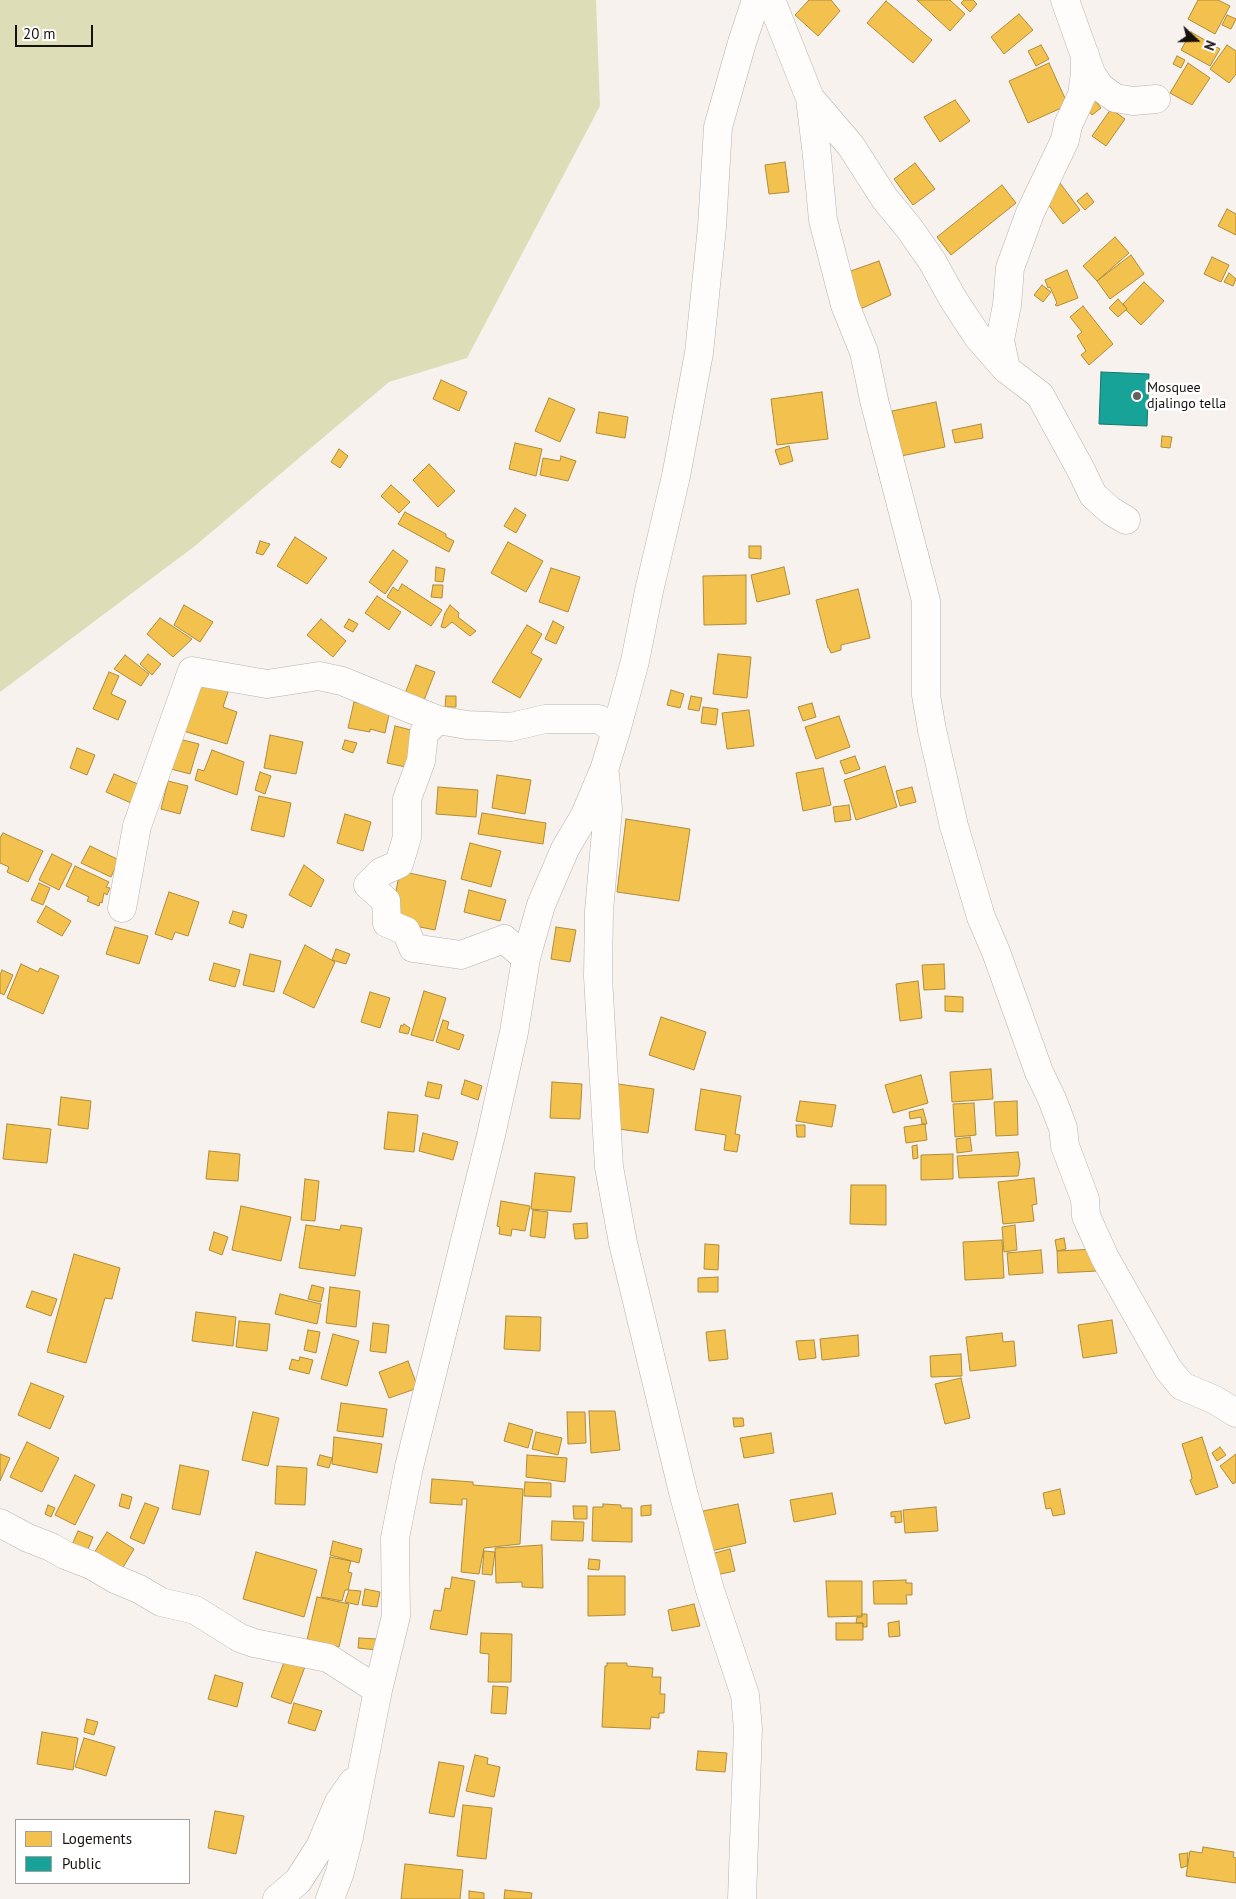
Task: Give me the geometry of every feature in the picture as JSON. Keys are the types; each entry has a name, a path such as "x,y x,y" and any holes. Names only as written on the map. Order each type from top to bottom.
{"street":[{"path":"330,1899 340,1872 349,1837 378,1690 396,1616 395,1538 409,1466 491,1135 514,1032 526,958 541,905 565,849 585,815 604,770 635,661 648,591 676,476 699,353 712,227 718,127 740,46 756,0"},
{"path":"771,0 810,98 822,220 845,306 864,352 874,400 926,601 926,695 932,730 954,826 981,917 996,952 1039,1072 1063,1128 1065,1146 1084,1199 1086,1216 1105,1258 1168,1369 1182,1386 1215,1400 1236,1413"},
{"path":"1065,0 1091,73 1100,87 1115,98 1133,101 1156,99"},
{"path":"1006,370 1000,340 1007,305 1010,268 1030,212 1065,140 1068,125 1082,95 1085,55"},
{"path":"810,98 851,146 885,199 932,260 953,299 978,337 1006,370 1040,395 1093,495 1110,511 1126,520"},
{"path":"122,908 138,826 192,671 267,684 319,676 342,681 438,720 467,725 511,726 546,719 600,719 616,731"},
{"path":"438,720 424,734 421,762 408,799 407,837 398,864 381,872 368,885 386,901 387,922 406,931 413,948 461,955 504,939 526,958"},
{"path":"604,770 608,808 599,911 598,977 609,1167 623,1243 684,1492 710,1590 745,1695 748,1728 742,1899"},
{"path":"0,1523 28,1538 52,1547 65,1556 91,1565 161,1602 195,1610 240,1638 254,1643 328,1658 378,1690"},
{"path":"277,1899 298,1881 320,1847 339,1802 352,1782 361,1774"}],"green space":[{"path":"0,0 596,0 600,106 467,358 389,382 195,546 0,692"}],"building: Logements":[{"path":"809,0 831,0 840,11 818,36 795,15"},
{"path":"917,0 950,0 965,14 950,31"},
{"path":"964,0 973,0 977,4 970,12 961,3"},
{"path":"1198,0 1218,0 1230,6 1215,34 1188,19"},
{"path":"886,1 932,40 913,63 867,23"},
{"path":"1019,14 1033,30 1004,54 991,37"},
{"path":"1227,15 1236,19 1231,29 1222,25"},
{"path":"1191,32 1220,49 1210,66 1181,50"},
{"path":"1041,45 1049,59 1036,66 1028,51"},
{"path":"1227,45 1236,51 1236,74 1229,83 1210,69"},
{"path":"1177,56 1185,60 1181,68 1173,64"},
{"path":"1049,63 1068,105 1028,123 1009,81"},
{"path":"1188,63 1210,78 1192,105 1170,93"},
{"path":"1094,99 1101,108 1092,115 1085,107"},
{"path":"955,100 970,121 940,142 924,117"},
{"path":"1111,109 1125,119 1106,146 1092,136"},
{"path":"785,162 789,192 769,194 765,165"},
{"path":"915,163 935,189 913,205 894,179"},
{"path":"1060,183 1080,210 1063,224 1042,196"},
{"path":"1002,185 1016,203 951,255 937,237"},
{"path":"1087,193 1094,202 1085,210 1077,201"},
{"path":"1227,209 1236,214 1236,235 1218,226"},
{"path":"1115,237 1129,253 1097,281 1083,266"},
{"path":"1131,255 1144,274 1110,299 1097,281"},
{"path":"1212,257 1229,265 1221,282 1204,274"},
{"path":"879,261 891,295 856,311 851,300 858,298 848,272"},
{"path":"1067,270 1078,298 1057,306 1055,305 1057,303 1050,287 1048,288 1045,280"},
{"path":"1229,273 1236,279 1233,286 1224,282"},
{"path":"1144,282 1164,301 1141,325 1126,310 1123,304"},
{"path":"1042,285 1051,292 1043,302 1034,295"},
{"path":"1118,299 1127,309 1118,317 1109,308"},
{"path":"1083,306 1113,344 1089,365 1081,355 1086,351 1077,336 1082,332 1070,317"},
{"path":"441,380 467,392 459,411 433,399"},
{"path":"822,392 828,439 777,445 771,399"},
{"path":"549,398 575,409 560,442 535,431"},
{"path":"936,402 945,447 901,456 892,411"},
{"path":"599,412 628,417 625,438 596,433"},
{"path":"981,424 983,438 955,443 952,430"},
{"path":"1162,436 1172,437 1170,448 1161,447"},
{"path":"515,443 542,449 536,476 509,469"},
{"path":"789,446 793,461 780,465 775,450"},
{"path":"339,449 348,456 340,468 331,462"},
{"path":"561,456 576,461 568,481 540,475 543,458 560,461"},
{"path":"429,464 455,491 438,507 413,480"},
{"path":"391,485 410,502 399,513 381,496"},
{"path":"515,508 526,515 516,533 504,526"},
{"path":"405,512 446,534 446,537 454,541 449,552 398,524"},
{"path":"295,537 327,558 307,584 277,566"},
{"path":"260,541 270,544 263,555 256,553"},
{"path":"508,542 543,561 526,592 491,573"},
{"path":"749,546 761,546 761,559 749,558"},
{"path":"393,550 408,561 385,594 369,582"},
{"path":"436,567 445,569 443,582 435,581"},
{"path":"784,567 790,594 757,602 751,575"},
{"path":"551,568 580,577 568,612 539,602"},
{"path":"746,575 746,624 704,625 703,576"},
{"path":"402,584 442,610 431,626 387,597 393,587 398,591"},
{"path":"433,585 443,585 442,598 431,597"},
{"path":"858,589 870,638 841,645 841,650 831,653 828,648 816,600"},
{"path":"377,596 401,612 389,630 365,613"},
{"path":"184,605 213,622 200,642 174,625"},
{"path":"450,605 459,613 458,617 476,631 470,636 452,622 445,628 441,627 445,613"},
{"path":"160,618 192,639 173,657 147,634"},
{"path":"321,619 346,641 333,657 307,635"},
{"path":"349,619 358,624 353,632 344,627"},
{"path":"553,621 564,627 556,644 545,639"},
{"path":"527,625 542,634 531,653 542,659 520,698 492,682"},
{"path":"148,654 161,664 152,675 140,664"},
{"path":"718,654 751,657 747,698 713,694"},
{"path":"125,655 149,674 141,686 114,669"},
{"path":"416,665 435,672 423,703 404,696"},
{"path":"109,672 119,676 111,694 126,701 118,720 93,709"},
{"path":"194,675 230,686 223,707 237,712 227,744 180,730"},
{"path":"671,690 684,694 680,708 667,705"},
{"path":"446,696 456,696 456,707 445,707"},
{"path":"691,696 702,698 699,711 688,709"},
{"path":"354,702 390,710 385,733 370,729 370,732 348,728"},
{"path":"812,703 816,717 803,721 798,707"},
{"path":"703,707 718,709 716,725 701,723"},
{"path":"749,710 754,746 727,749 722,713"},
{"path":"839,716 850,747 816,759 805,727"},
{"path":"395,726 419,732 410,768 387,763"},
{"path":"270,735 303,742 296,774 264,768"},
{"path":"179,739 199,744 190,774 171,769"},
{"path":"345,740 357,743 353,753 342,749"},
{"path":"77,748 95,755 87,775 70,768"},
{"path":"212,750 244,762 237,795 195,780 198,769 204,771"},
{"path":"855,756 860,769 845,774 840,761"},
{"path":"885,766 897,807 856,820 844,780"},
{"path":"823,768 831,805 803,811 796,773"},
{"path":"260,772 271,776 265,794 255,790"},
{"path":"114,774 145,787 138,806 106,792"},
{"path":"497,775 531,780 525,814 492,808"},
{"path":"168,781 188,786 180,814 161,809"},
{"path":"438,787 478,790 476,817 436,814"},
{"path":"912,787 916,802 900,806 896,791"},
{"path":"259,796 291,803 284,837 251,830"},
{"path":"849,805 851,820 835,822 833,807"},
{"path":"482,813 546,823 543,844 478,834"},
{"path":"345,814 371,822 363,851 337,843"},
{"path":"626,819 690,829 679,901 617,892"},
{"path":"3,833 43,851 28,882 7,872 9,867 0,863 0,838"},
{"path":"470,843 501,851 491,887 461,879"},
{"path":"90,846 119,860 111,877 81,863"},
{"path":"52,854 72,864 59,890 39,880"},
{"path":"304,865 324,880 311,907 289,895"},
{"path":"75,866 109,882 106,887 110,888 107,895 104,893 102,903 100,902 99,906 87,901 89,897 66,886"},
{"path":"400,871 446,881 435,930 390,921"},
{"path":"39,883 50,888 43,905 31,900"},
{"path":"469,890 506,900 500,921 464,912"},
{"path":"169,892 199,902 188,936 175,932 172,940 155,934"},
{"path":"46,906 71,921 62,936 37,922"},
{"path":"233,911 247,915 243,928 229,923"},
{"path":"115,927 148,936 139,964 106,954"},
{"path":"556,927 576,930 570,962 551,959"},
{"path":"305,945 335,962 314,1008 283,993"},
{"path":"336,949 350,954 346,964 332,960"},
{"path":"250,954 281,961 274,992 243,985"},
{"path":"214,963 240,970 235,987 209,980"},
{"path":"21,964 38,972 40,968 59,976 43,1014 7,998"},
{"path":"944,964 945,989 924,990 922,965"},
{"path":"2,970 13,975 4,995 0,993 0,975"},
{"path":"918,981 922,1018 900,1021 896,984"},
{"path":"424,991 446,998 433,1041 411,1035"},
{"path":"370,992 390,998 380,1028 361,1022"},
{"path":"945,996 963,997 963,1012 945,1011"},
{"path":"661,1017 706,1032 694,1070 649,1055"},
{"path":"443,1020 449,1022 447,1029 464,1035 459,1050 436,1042"},
{"path":"404,1024 410,1028 408,1034 399,1032 401,1025 403,1026"},
{"path":"991,1069 993,1099 952,1102 950,1072"},
{"path":"921,1075 928,1103 893,1113 885,1085"},
{"path":"465,1080 482,1086 478,1100 461,1094"},
{"path":"428,1082 442,1085 439,1099 425,1096"},
{"path":"552,1082 582,1084 580,1119 550,1118"},
{"path":"618,1084 654,1089 648,1133 611,1128"},
{"path":"701,1089 741,1096 735,1134 740,1135 737,1152 724,1150 726,1135 695,1130"},
{"path":"61,1097 91,1101 88,1129 58,1125"},
{"path":"800,1101 836,1105 832,1127 796,1121"},
{"path":"1017,1101 1018,1135 996,1136 994,1102"},
{"path":"974,1103 976,1135 955,1137 953,1104"},
{"path":"923,1109 927,1124 922,1124 921,1117 910,1119 909,1112"},
{"path":"388,1112 418,1115 414,1152 384,1149"},
{"path":"7,1124 51,1129 47,1163 3,1159"},
{"path":"925,1124 927,1140 906,1143 904,1127"},
{"path":"796,1125 805,1125 805,1137 797,1137"},
{"path":"423,1133 458,1142 453,1160 419,1151"},
{"path":"970,1137 972,1151 957,1153 956,1139"},
{"path":"917,1145 918,1158 913,1159 912,1146"},
{"path":"209,1151 240,1154 238,1181 206,1179"},
{"path":"1018,1152 1020,1164 1018,1176 959,1178 957,1156"},
{"path":"953,1154 953,1179 921,1180 921,1155"},
{"path":"535,1173 575,1177 571,1212 531,1209"},
{"path":"1034,1178 1037,1204 1032,1205 1034,1221 1003,1224 998,1182"},
{"path":"305,1179 319,1181 315,1221 301,1220"},
{"path":"851,1185 886,1185 886,1225 850,1224"},
{"path":"501,1201 530,1206 525,1231 512,1229 511,1236 499,1234 500,1227 497,1226"},
{"path":"241,1206 291,1217 281,1261 232,1250"},
{"path":"533,1210 548,1212 545,1238 530,1236"},
{"path":"587,1223 588,1238 575,1239 573,1224"},
{"path":"306,1225 340,1230 341,1225 362,1228 355,1276 299,1268"},
{"path":"1015,1225 1017,1250 1004,1252 1002,1227"},
{"path":"214,1232 228,1237 222,1255 209,1250"},
{"path":"1064,1238 1066,1249 1057,1251 1055,1240"},
{"path":"1002,1240 1004,1278 965,1280 963,1242"},
{"path":"705,1244 719,1245 718,1270 704,1269"},
{"path":"1096,1249 1097,1271 1058,1273 1057,1251"},
{"path":"1041,1250 1043,1273 1009,1275 1007,1253"},
{"path":"74,1254 120,1268 112,1299 105,1298 86,1363 47,1352"},
{"path":"718,1277 718,1292 698,1292 698,1278"},
{"path":"312,1285 324,1288 321,1302 308,1299"},
{"path":"330,1287 360,1291 356,1327 326,1323"},
{"path":"32,1291 57,1299 51,1316 26,1307"},
{"path":"280,1294 321,1304 317,1324 275,1314"},
{"path":"196,1312 236,1317 233,1346 192,1341"},
{"path":"506,1316 541,1317 540,1351 504,1349"},
{"path":"1112,1320 1117,1353 1083,1358 1078,1325"},
{"path":"239,1321 270,1324 267,1351 236,1347"},
{"path":"373,1323 389,1325 386,1353 370,1351"},
{"path":"308,1330 320,1332 316,1353 304,1350"},
{"path":"725,1330 728,1359 709,1361 706,1332"},
{"path":"1002,1333 1003,1342 1014,1341 1016,1366 970,1371 966,1337"},
{"path":"333,1334 359,1341 347,1386 321,1379"},
{"path":"858,1335 859,1356 822,1360 820,1339"},
{"path":"814,1340 816,1358 799,1360 796,1341"},
{"path":"961,1354 962,1376 931,1377 930,1356"},
{"path":"300,1357 313,1360 309,1374 289,1369 292,1359 299,1361"},
{"path":"408,1361 418,1388 389,1398 379,1372"},
{"path":"961,1378 970,1418 945,1424 935,1384"},
{"path":"31,1383 64,1396 50,1429 18,1415"},
{"path":"341,1403 387,1409 383,1437 337,1431"},
{"path":"589,1411 615,1411 620,1450 591,1453"},
{"path":"253,1412 279,1418 268,1466 242,1460"},
{"path":"567,1412 585,1412 586,1443 568,1444"},
{"path":"733,1418 743,1418 744,1426 734,1427"},
{"path":"509,1423 533,1430 528,1448 504,1441"},
{"path":"536,1432 562,1438 558,1455 532,1449"},
{"path":"771,1433 774,1453 744,1458 740,1438"},
{"path":"334,1437 382,1444 377,1473 332,1464"},
{"path":"1202,1437 1218,1487 1196,1495 1190,1480 1192,1479 1191,1473 1182,1444"},
{"path":"27,1442 59,1458 42,1492 10,1477"},
{"path":"1220,1447 1226,1455 1217,1461 1212,1453"},
{"path":"0,1454 10,1458 0,1481"},
{"path":"1236,1454 1236,1482 1233,1484 1220,1466"},
{"path":"320,1455 332,1458 329,1468 317,1465"},
{"path":"527,1455 567,1458 565,1482 526,1477"},
{"path":"180,1465 209,1471 200,1515 172,1509"},
{"path":"277,1466 307,1468 305,1505 275,1504"},
{"path":"75,1475 95,1485 75,1525 55,1515"},
{"path":"432,1479 523,1489 520,1544 484,1548 479,1574 461,1572 467,1499 462,1499 462,1505 430,1503"},
{"path":"525,1482 551,1483 551,1497 524,1496"},
{"path":"1060,1489 1065,1514 1053,1516 1051,1508 1046,1509 1043,1493"},
{"path":"832,1493 836,1514 794,1522 790,1500"},
{"path":"122,1494 132,1497 129,1509 119,1506"},
{"path":"145,1503 159,1508 144,1544 130,1538"},
{"path":"603,1504 621,1505 621,1508 632,1508 632,1542 592,1541 593,1507 603,1507"},
{"path":"738,1504 746,1543 711,1551 703,1511"},
{"path":"48,1505 55,1508 51,1517 45,1514"},
{"path":"651,1505 651,1515 641,1516 641,1506"},
{"path":"573,1506 587,1506 587,1519 574,1519"},
{"path":"936,1507 938,1531 905,1533 903,1510"},
{"path":"901,1511 902,1522 895,1523 895,1516 891,1517 891,1512"},
{"path":"552,1521 584,1522 583,1541 551,1540"},
{"path":"78,1531 93,1537 86,1554 71,1547"},
{"path":"107,1532 134,1549 119,1574 91,1558"},
{"path":"333,1541 362,1549 359,1563 330,1555"},
{"path":"542,1545 543,1588 522,1587 522,1582 496,1583 495,1548"},
{"path":"730,1549 735,1571 716,1575 711,1554"},
{"path":"484,1551 495,1552 492,1575 482,1574"},
{"path":"256,1552 317,1570 304,1617 243,1599"},
{"path":"330,1557 351,1561 348,1572 352,1573 348,1590 345,1590 342,1601 321,1597"},
{"path":"589,1559 600,1560 599,1570 588,1569"},
{"path":"588,1576 625,1576 625,1615 588,1616"},
{"path":"452,1577 475,1581 467,1635 430,1629 434,1610 441,1611 445,1588 450,1589"},
{"path":"906,1580 906,1583 912,1583 912,1595 906,1595 907,1604 874,1604 873,1581"},
{"path":"826,1581 862,1581 862,1616 828,1617"},
{"path":"365,1589 380,1592 377,1607 362,1605"},
{"path":"349,1590 361,1591 358,1605 345,1602"},
{"path":"317,1597 349,1604 339,1647 307,1640"},
{"path":"694,1604 700,1626 672,1631 668,1610"},
{"path":"862,1614 867,1614 867,1627 863,1627 863,1623 856,1623 857,1617 862,1617"},
{"path":"899,1621 900,1636 889,1637 888,1623"},
{"path":"836,1623 863,1623 863,1640 836,1640"},
{"path":"481,1633 512,1634 511,1682 488,1682 489,1654 480,1653"},
{"path":"359,1638 378,1639 377,1650 358,1648"},
{"path":"286,1657 306,1664 291,1704 271,1697"},
{"path":"607,1663 627,1663 627,1666 653,1668 652,1677 661,1677 660,1694 665,1694 664,1713 659,1713 659,1718 651,1717 650,1729 602,1727 605,1666 607,1666"},
{"path":"215,1675 243,1683 237,1707 208,1699"},
{"path":"493,1686 508,1687 506,1714 491,1713"},
{"path":"294,1703 322,1711 315,1731 288,1723"},
{"path":"87,1719 98,1722 94,1735 84,1732"},
{"path":"42,1732 78,1738 73,1770 37,1764"},
{"path":"84,1738 115,1747 106,1776 75,1767"},
{"path":"698,1751 727,1753 725,1772 696,1770"},
{"path":"475,1755 488,1758 487,1764 500,1767 494,1797 466,1791"},
{"path":"439,1762 464,1766 454,1817 429,1813"},
{"path":"463,1805 492,1808 486,1859 457,1856"},
{"path":"215,1811 244,1816 236,1854 208,1848"},
{"path":"1203,1847 1234,1852 1233,1857 1236,1858 1236,1883 1186,1876 1190,1851 1202,1853"},
{"path":"1188,1853 1187,1866 1181,1868 1179,1854"},
{"path":"405,1864 463,1870 460,1899 401,1899"},
{"path":"505,1890 532,1893 531,1899 504,1899"},
{"path":"469,1891 484,1893 484,1899 469,1899"}],"building: Public":[{"path":"1101,372 1149,374 1147,426 1099,424"}],"place":[{"name":"Mosquee djalingo tella","path":"1137,396"}]}
